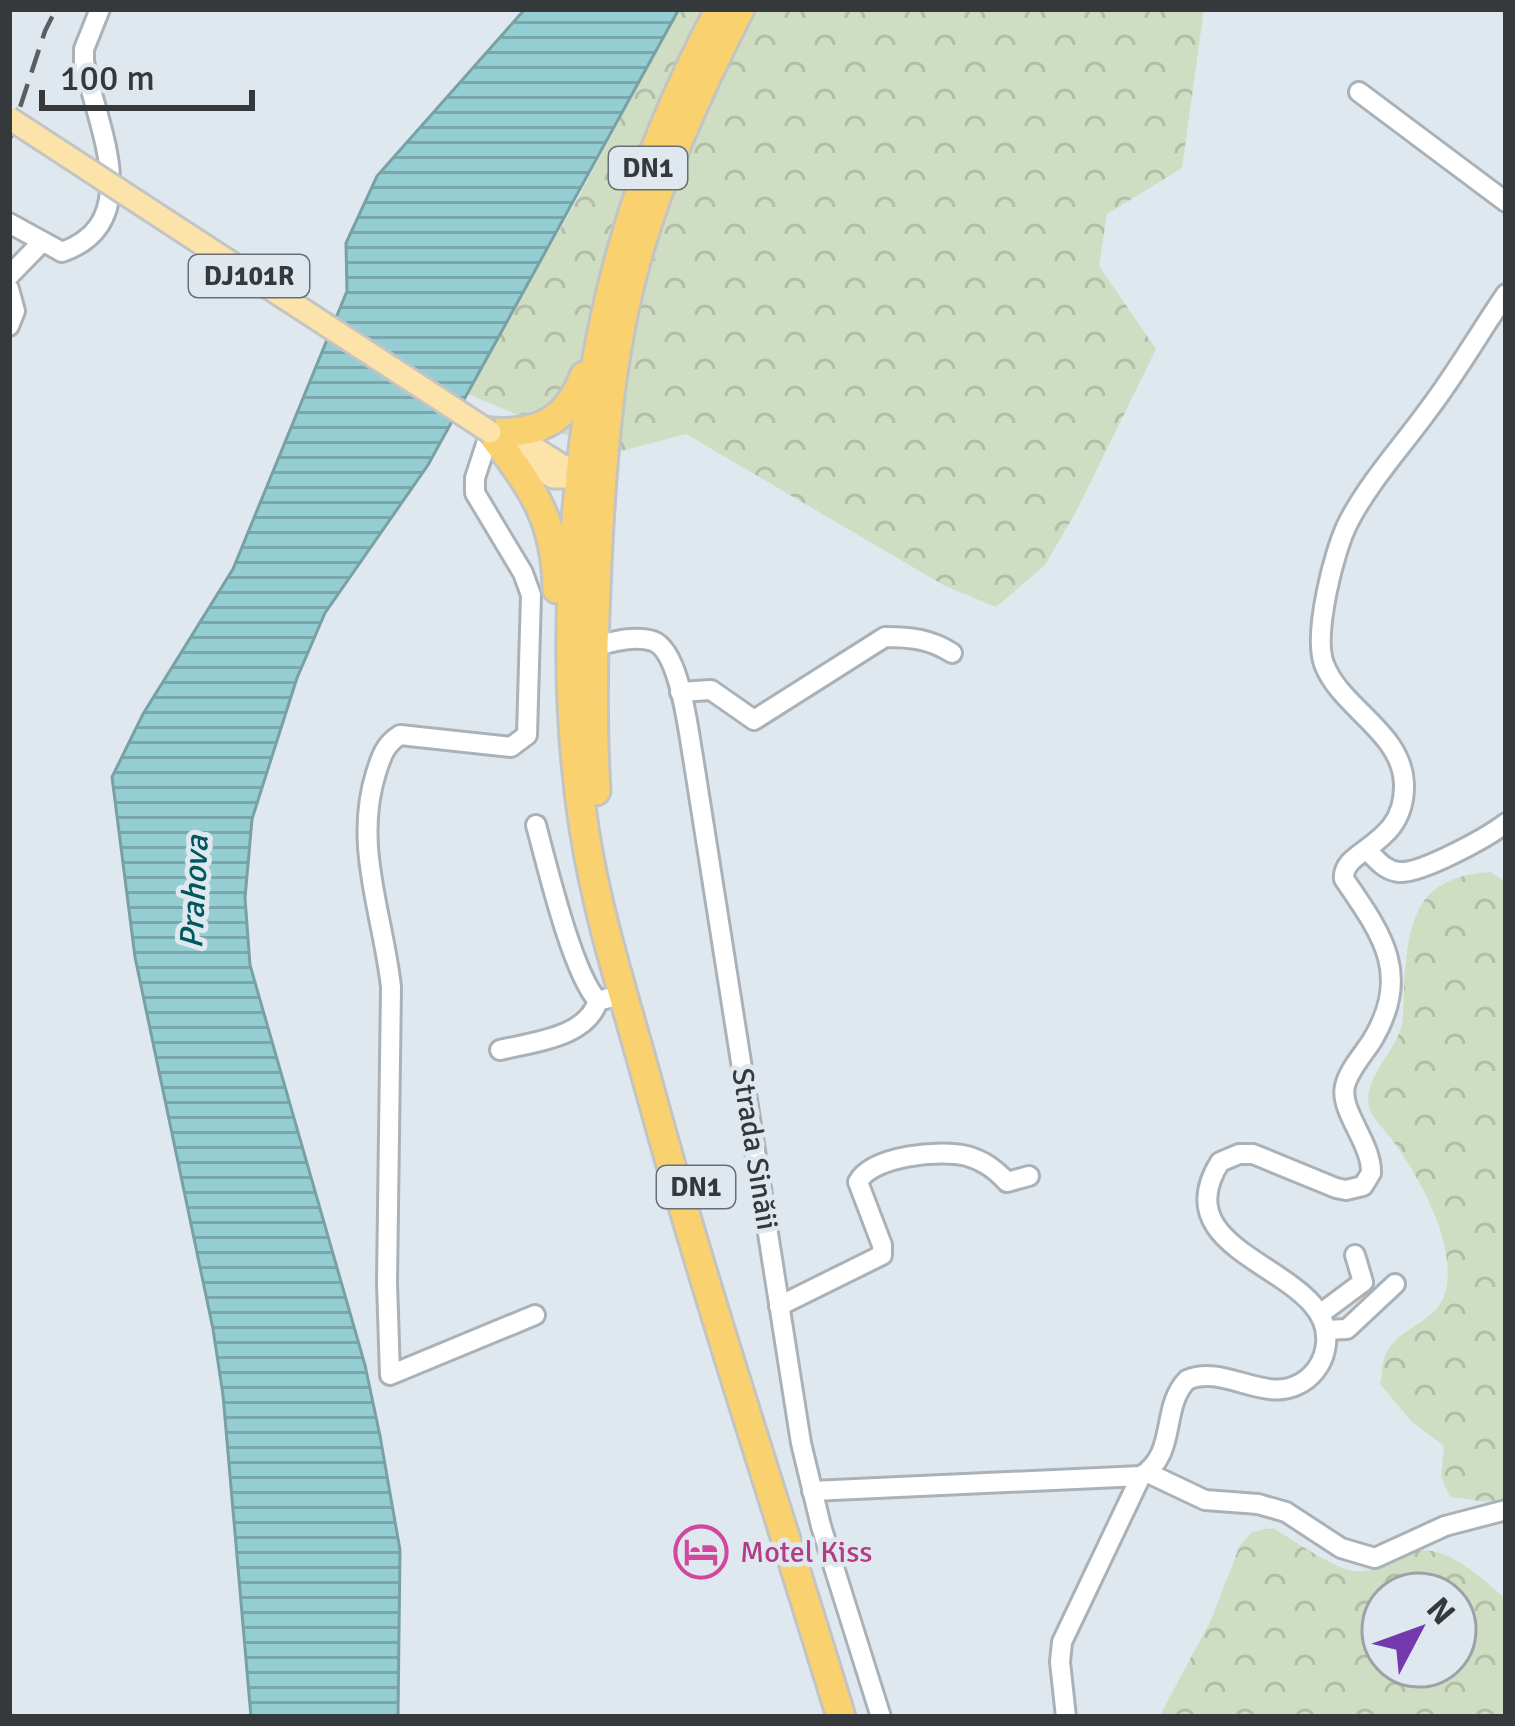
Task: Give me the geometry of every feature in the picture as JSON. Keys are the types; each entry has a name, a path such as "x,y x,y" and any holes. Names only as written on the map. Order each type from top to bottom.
{"highway":[{"name":"DN1","path":"720,9 644,177 602,321 591,478 571,621 577,766 611,997 684,1211 841,1717"},
{"name":"DN1","path":"740,9 693,109 638,251 591,478 597,801 617,908 685,1149 860,1717"},
{"path":"490,432 524,433 565,412 580,386 602,321"},
{"path":"490,432 532,487 553,540 559,681 577,766"}],"main road":[{"name":"DJ101R","path":"9,118 490,432 541,472 591,478"}],"street":[{"path":"9,223 62,252 77,247 100,222 108,205 111,166 84,62 100,9"},
{"path":"1359,92 1506,202"},
{"path":"9,276 42,242"},
{"path":"9,289 15,311 9,326"},
{"path":"1395,1284 1347,1329 1323,1322 1220,1233 1208,1212 1207,1187 1220,1162 1239,1154 1252,1154 1346,1190 1368,1181 1371,1157 1344,1095 1349,1075 1382,1021 1391,987 1386,945 1344,879 1346,864 1394,826 1404,784 1391,748 1324,664 1320,636 1336,557 1351,517 1506,294"},
{"path":"490,432 475,493 523,573 530,595 527,735 511,747 400,735 382,755 366,818 369,869 391,987 390,1375 535,1315"},
{"path":"680,692 711,690 754,720 885,638 936,643 952,653"},
{"name":"Strada Sinăii","path":"595,646 634,639 655,642 670,657 680,692 812,1491 881,1717"},
{"path":"1367,850 1389,870 1407,872 1488,836 1506,823"},
{"path":"500,1050 573,1030 611,997 587,985 556,900 536,824"},
{"path":"779,1306 882,1255 858,1182 868,1170 942,1152 985,1163 1007,1182 1029,1176"},
{"path":"1066,1717 1062,1642 1144,1474 1161,1457 1174,1400 1187,1380 1207,1375 1276,1389 1295,1387 1309,1377 1324,1356 1323,1322 1363,1282 1355,1255"},
{"path":"812,1491 1144,1474 1205,1500 1258,1504 1286,1512 1341,1548 1375,1558 1445,1526 1506,1510"}],"green space":[{"path":"679,9 1204,9 1182,168 1107,214 1099,266 1156,349 1045,565 996,607 945,586 686,434 610,454 466,393"},
{"path":"1491,872 1506,883 1506,1498 1488,1502 1450,1497 1441,1477 1444,1446 1412,1422 1380,1384 1390,1346 1435,1310 1446,1290 1448,1272 1441,1233 1425,1194 1374,1117 1368,1097 1402,1026 1409,941 1421,906 1446,882"},
{"path":"1273,1528 1325,1560 1359,1571 1359,1690 1479,1690 1479,1576 1506,1599 1506,1717 1159,1717 1211,1620 1240,1545 1252,1532"},
{"path":"1417,1551 1454,1559 1470,1570 1364,1570"}],"water":[{"name":"Prahova","path":"525,9 679,9 428,465 325,613 297,678 252,819 245,898 250,965 365,1365 400,1550 398,1717 251,1717 223,1395 135,957 112,777 143,714 233,569 347,291 346,243 377,176"}],"railway":[{"path":"9,141 56,9"}],"place":[{"name":"Motel Kiss","path":"701,1552"}]}
